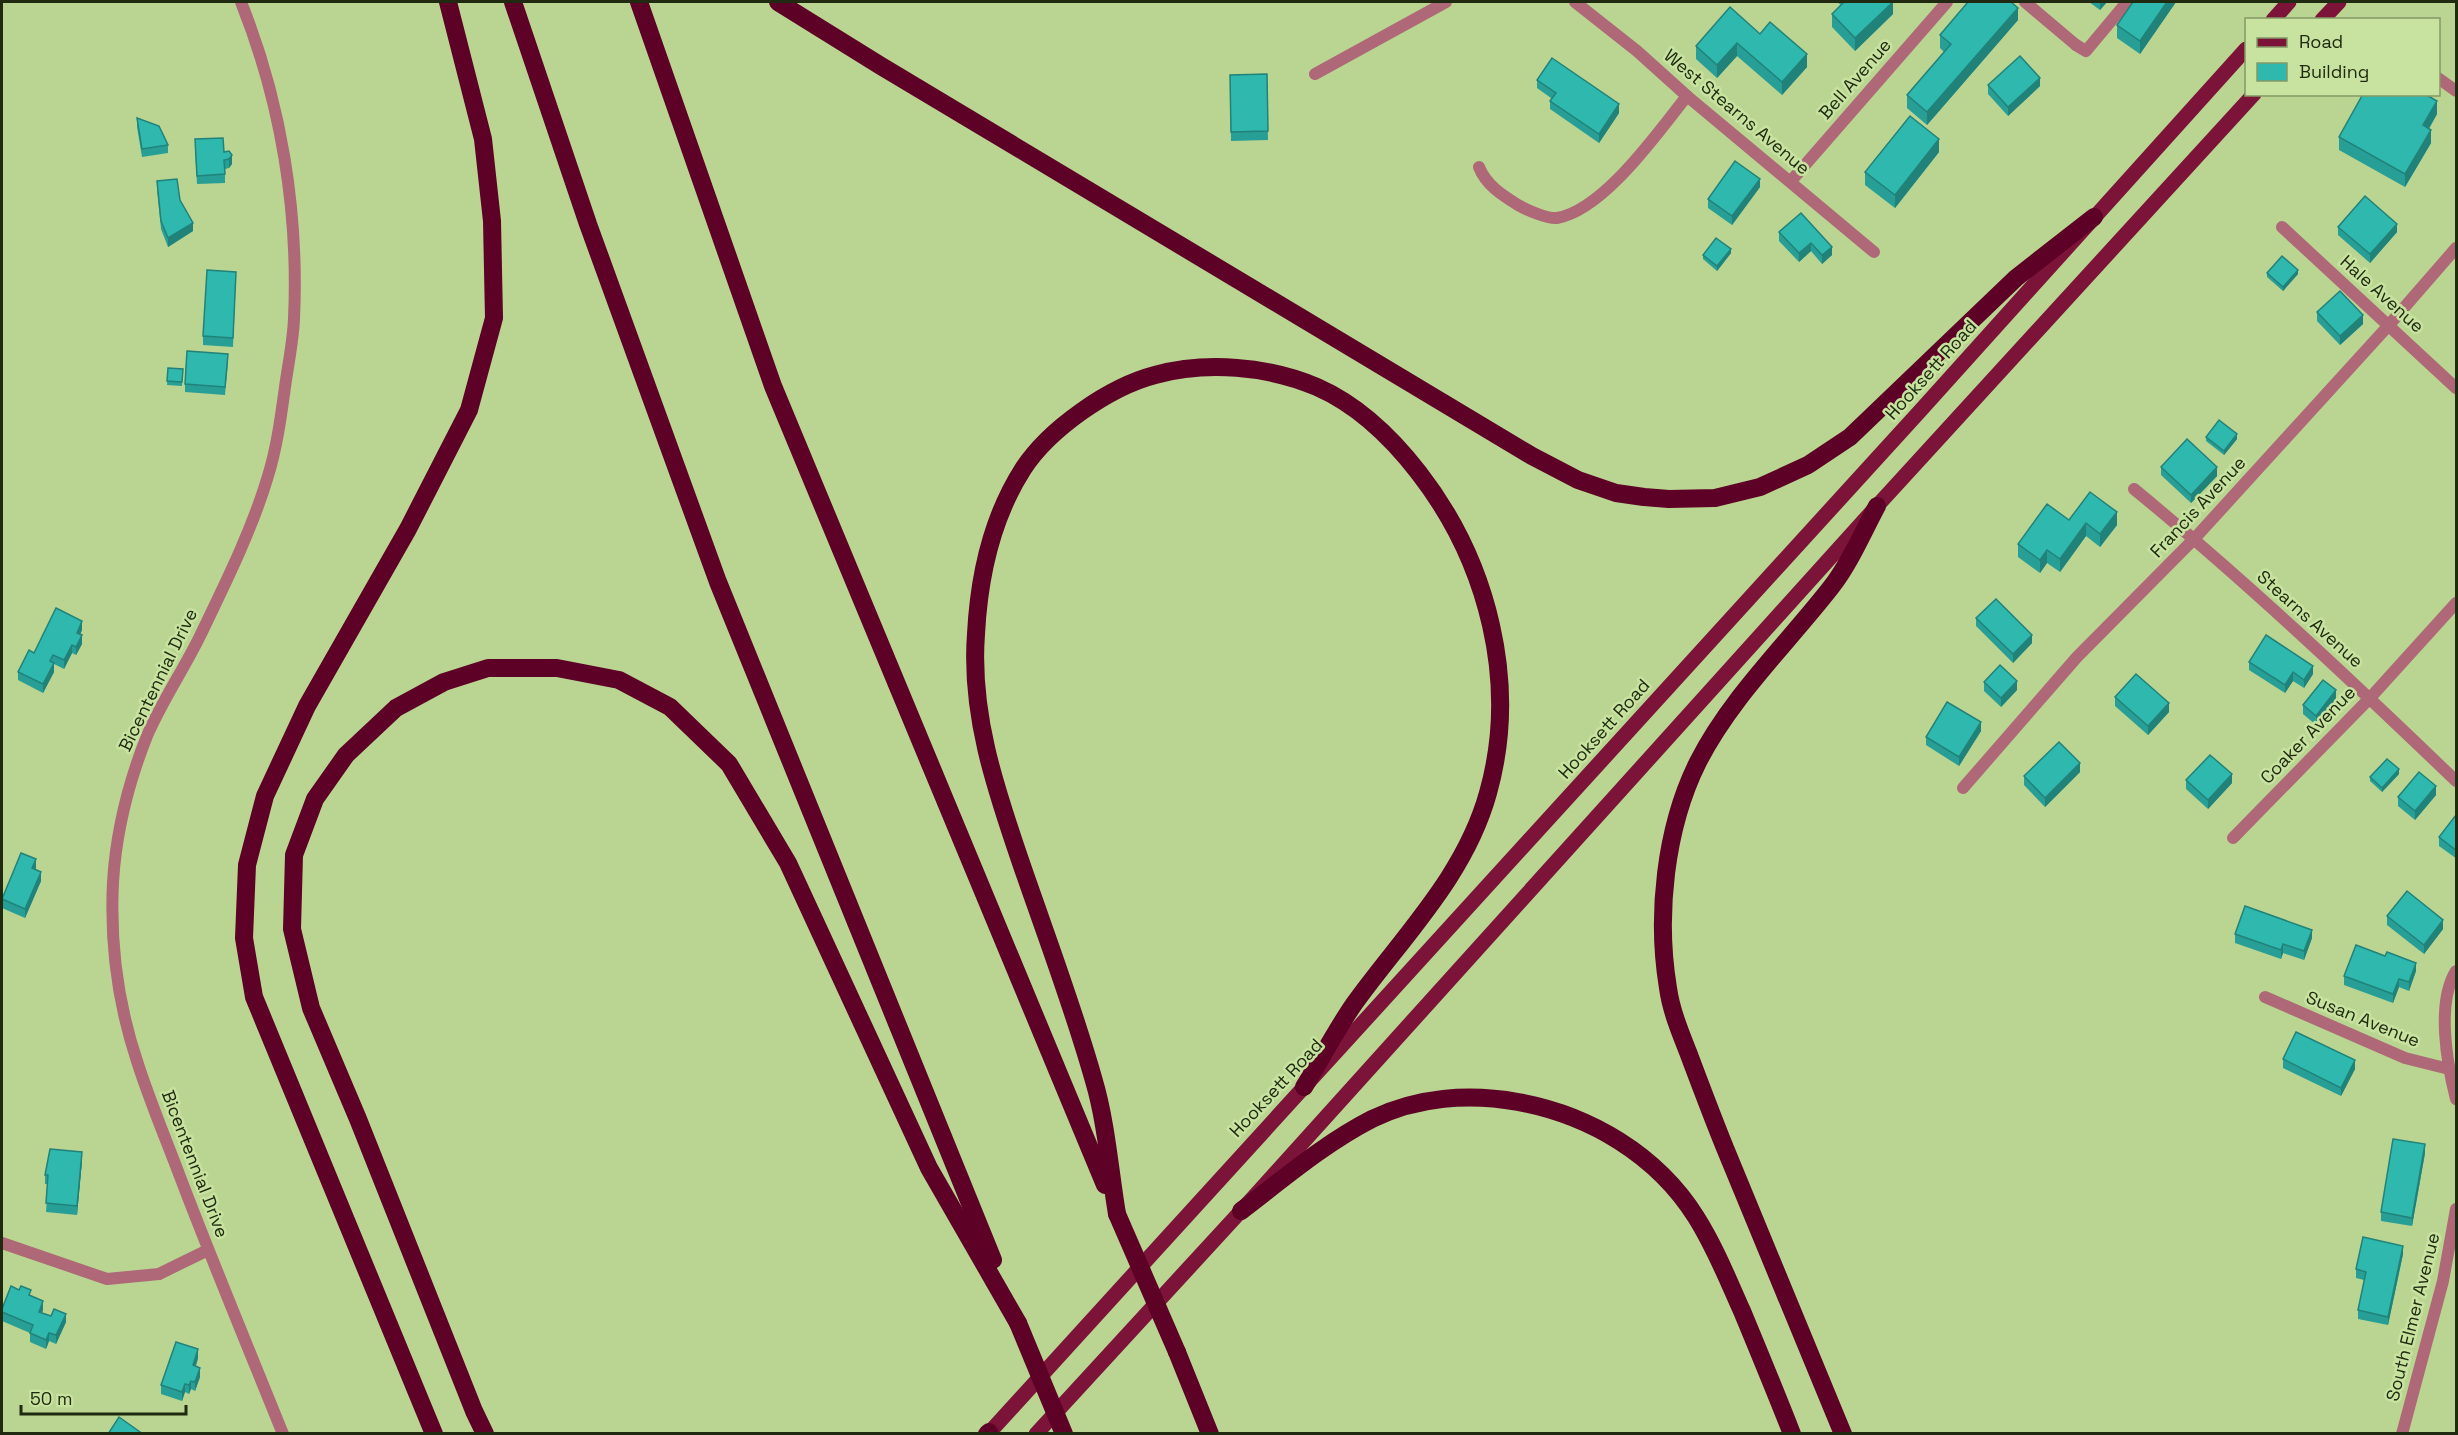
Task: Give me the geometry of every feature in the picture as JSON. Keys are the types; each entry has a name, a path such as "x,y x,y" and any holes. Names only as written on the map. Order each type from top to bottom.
{"highway":[{"path":"434,1434 254,997 244,938 247,865 265,796 307,706 408,529 469,410 494,318 492,221 483,139 448,2"},
{"path":"513,2 588,224 718,582 1064,1434"},
{"path":"639,2 773,386 1210,1434"},
{"path":"778,2 1532,456 1578,480 1616,493 1634,496 1670,499 1714,498 1760,487 1808,465 1850,437 2016,278 2094,217"},
{"path":"1117,1214 1096,1085 1000,801 984,742 975,685 975,638 980,590 988,547 1003,506 1024,467 1047,439 1080,412 1116,391 1153,375 1194,369 1233,367 1276,374 1315,386 1348,404 1403,452 1429,485 1456,528 1472,561 1487,605 1495,644 1499,685 1499,726 1488,795 1465,850 1448,882 1353,1006 1304,1087"},
{"path":"1843,1434 1707,1104 1679,1028 1668,992 1664,959 1662,899 1669,854 1683,801 1698,763 1720,726 1745,692 1834,584 1877,506"},
{"path":"485,1434 312,1008 292,929 294,855 315,799 346,755 396,708 444,682 488,668 557,668 619,680 670,707 729,764 788,864 929,1168 1018,1323"},
{"path":"1241,1211 1328,1146 1372,1119 1407,1106 1449,1097 1489,1097 1532,1104 1573,1117 1609,1134 1643,1158 1672,1185 1696,1216 1719,1258 1792,1434"}],"main road":[{"path":"2275,18 2289,2"},
{"path":"2324,18 2339,2"},
{"name":"Hooksett Road","path":"988,1433 1904,429 2245,50"},
{"path":"1036,1434 1241,1211 1877,506 2252,96"}],"street":[{"name":"Bicentennial Drive","path":"241,2 264,67 277,118 286,169 292,219 294,310 289,356 279,425 268,474 252,521 200,636 148,734 131,782 120,830 113,881 113,933 118,985 136,1060 208,1250 283,1434"},
{"path":"1315,74 1446,2"},
{"name":"West Stearns Avenue","path":"1575,2 1637,51 1687,96 1874,252"},
{"name":"Bell Avenue","path":"1791,181 1947,2"},
{"path":"2025,2 2086,51 2127,2"},
{"path":"2440,79 2457,92"},
{"path":"1479,167 1482,174 1498,192 1526,209 1556,218 1589,206 1628,168 1687,96"},
{"name":"Hale Avenue","path":"2282,227 2457,388"},
{"name":"Francis Avenue","path":"1963,788 2077,657 2194,538 2390,325 2457,248"},
{"name":"Stearns Avenue","path":"2134,489 2194,538 2370,698 2457,781"},
{"name":"Coaker Avenue","path":"2233,837 2370,698 2457,603"},
{"path":"2457,971 2451,979 2445,1004 2449,1069 2457,1099"},
{"name":"Susan Avenue","path":"2265,997 2405,1058 2449,1069"},
{"name":"South Elmer Avenue","path":"2402,1434 2443,1281 2457,1209"},
{"path":"2,1242 107,1279 159,1274 208,1250"}],"building":[{"path":"1844,2 1893,2 1855,38 1832,14"},
{"path":"1968,2 2011,2 2018,8 1927,112 1907,95 1951,44 1940,35"},
{"path":"2133,2 2167,2 2140,41 2117,25"},
{"path":"1730,7 1760,34 1770,22 1807,54 1782,82 1737,43 1717,65 1696,46"},
{"path":"2020,56 2040,78 2008,107 1988,85"},
{"path":"1552,58 1619,104 1599,134 1550,101 1556,93 1537,80"},
{"path":"1267,74 1268,131 1231,132 1230,75"},
{"path":"2362,96 2428,96 2437,101 2423,125 2431,130 2405,174 2339,137"},
{"path":"1910,116 1939,139 1895,195 1865,172"},
{"path":"137,118 159,126 168,145 142,149"},
{"path":"223,138 224,152 229,151 232,155 229,159 224,160 225,174 197,176 195,139"},
{"path":"1735,161 1760,179 1732,216 1708,199"},
{"path":"177,179 180,200 193,223 168,238 161,221 157,181"},
{"path":"2365,196 2397,224 2370,254 2338,227"},
{"path":"1801,213 1832,247 1822,255 1811,243 1799,253 1779,232"},
{"path":"1716,238 1731,249 1717,266 1703,255"},
{"path":"2282,256 2298,270 2283,287 2267,273"},
{"path":"207,270 236,272 233,338 203,336"},
{"path":"2340,291 2363,315 2340,336 2317,312"},
{"path":"187,351 228,354 225,387 185,384"},
{"path":"168,368 183,369 182,382 167,381"},
{"path":"2219,420 2237,434 2224,451 2206,437"},
{"path":"2187,439 2217,467 2191,495 2161,467"},
{"path":"2090,492 2117,512 2100,534 2086,523 2060,559 2047,550 2040,560 2018,544 2047,504 2069,520"},
{"path":"1996,599 2032,635 2013,654 1976,618"},
{"path":"56,608 82,621 77,633 82,635 76,647 72,645 64,660 53,655 50,661 54,663 43,684 18,672 29,650 34,653"},
{"path":"2266,635 2313,666 2304,680 2293,672 2285,685 2249,662"},
{"path":"2000,665 2017,681 2001,698 1984,682"},
{"path":"2136,674 2169,703 2148,726 2115,697"},
{"path":"2323,680 2336,690 2316,716 2303,705"},
{"path":"1947,702 1981,722 1959,757 1926,737"},
{"path":"2059,742 2080,763 2045,798 2024,776"},
{"path":"2210,755 2232,774 2208,800 2186,780"},
{"path":"2387,759 2399,769 2382,788 2370,777"},
{"path":"2419,772 2436,786 2415,811 2398,797"},
{"path":"2457,815 2457,851 2439,837"},
{"path":"21,853 36,859 32,868 41,872 25,909 2,899"},
{"path":"2407,891 2443,920 2424,945 2387,916"},
{"path":"2245,906 2312,930 2304,951 2283,944 2281,950 2235,934"},
{"path":"2356,945 2385,956 2387,952 2416,963 2409,982 2399,979 2393,994 2344,976"},
{"path":"2296,1032 2355,1060 2341,1088 2283,1059"},
{"path":"2393,1139 2425,1144 2412,1218 2381,1212"},
{"path":"50,1149 82,1152 77,1206 46,1203 48,1175 45,1175"},
{"path":"2363,1237 2403,1246 2388,1317 2358,1310 2366,1272 2356,1269"},
{"path":"11,1286 19,1290 21,1286 31,1290 29,1295 43,1301 39,1312 51,1316 54,1309 66,1314 56,1335 49,1333 46,1340 30,1333 33,1325 2,1312"},
{"path":"176,1342 198,1349 193,1365 200,1368 195,1382 185,1384 182,1392 161,1385"},
{"path":"119,1417 140,1432 139,1434 108,1434"}]}
